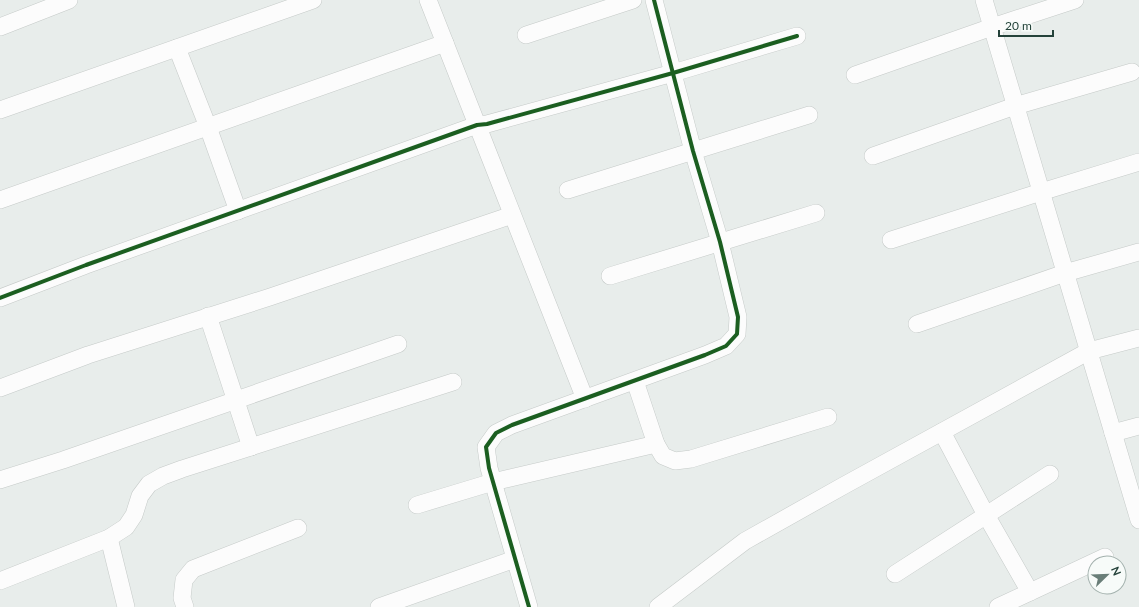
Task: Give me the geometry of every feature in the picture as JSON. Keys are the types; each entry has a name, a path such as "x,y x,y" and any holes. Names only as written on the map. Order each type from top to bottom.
{"street":[{"path":"0,110 313,0"},
{"path":"428,0 585,399"},
{"path":"526,35 633,0"},
{"path":"529,607 489,468 486,447 496,433 512,425 705,355 726,346 737,334 738,317 720,242 693,151 654,0"},
{"path":"984,0 1139,518"},
{"path":"855,75 992,27 1075,0"},
{"path":"0,27 58,2"},
{"path":"0,298 86,265 477,125 486,124 673,73 797,36"},
{"path":"0,200 444,43"},
{"path":"177,48 208,127 238,211"},
{"path":"873,156 1015,106 1132,72"},
{"path":"568,190 809,116"},
{"path":"891,240 1139,162"},
{"path":"610,276 816,213"},
{"path":"0,388 88,355 270,297 512,215"},
{"path":"917,324 1065,273 1139,252"},
{"path":"208,316 251,446"},
{"path":"658,607 745,541 1088,351 1139,338"},
{"path":"0,480 63,460 398,344"},
{"path":"635,381 656,444 663,456 675,461 691,459 828,417"},
{"path":"0,581 109,538 126,527 134,515 140,496 149,484 163,476 251,446 453,382"},
{"path":"1113,433 1139,426"},
{"path":"942,432 986,515 1030,592"},
{"path":"418,505 493,482 656,444"},
{"path":"895,574 1050,474"},
{"path":"185,607 182,598 184,580 193,569 298,528"},
{"path":"109,538 126,607"},
{"path":"379,607 515,559"},
{"path":"998,607 1087,566"}],"cycle path":[{"path":"529,607 489,468 486,447 496,433 512,425 705,355 726,346 737,334 738,317 720,242 693,151 654,0"},
{"path":"0,298 86,265 477,125 487,124 673,73 797,36"}]}
